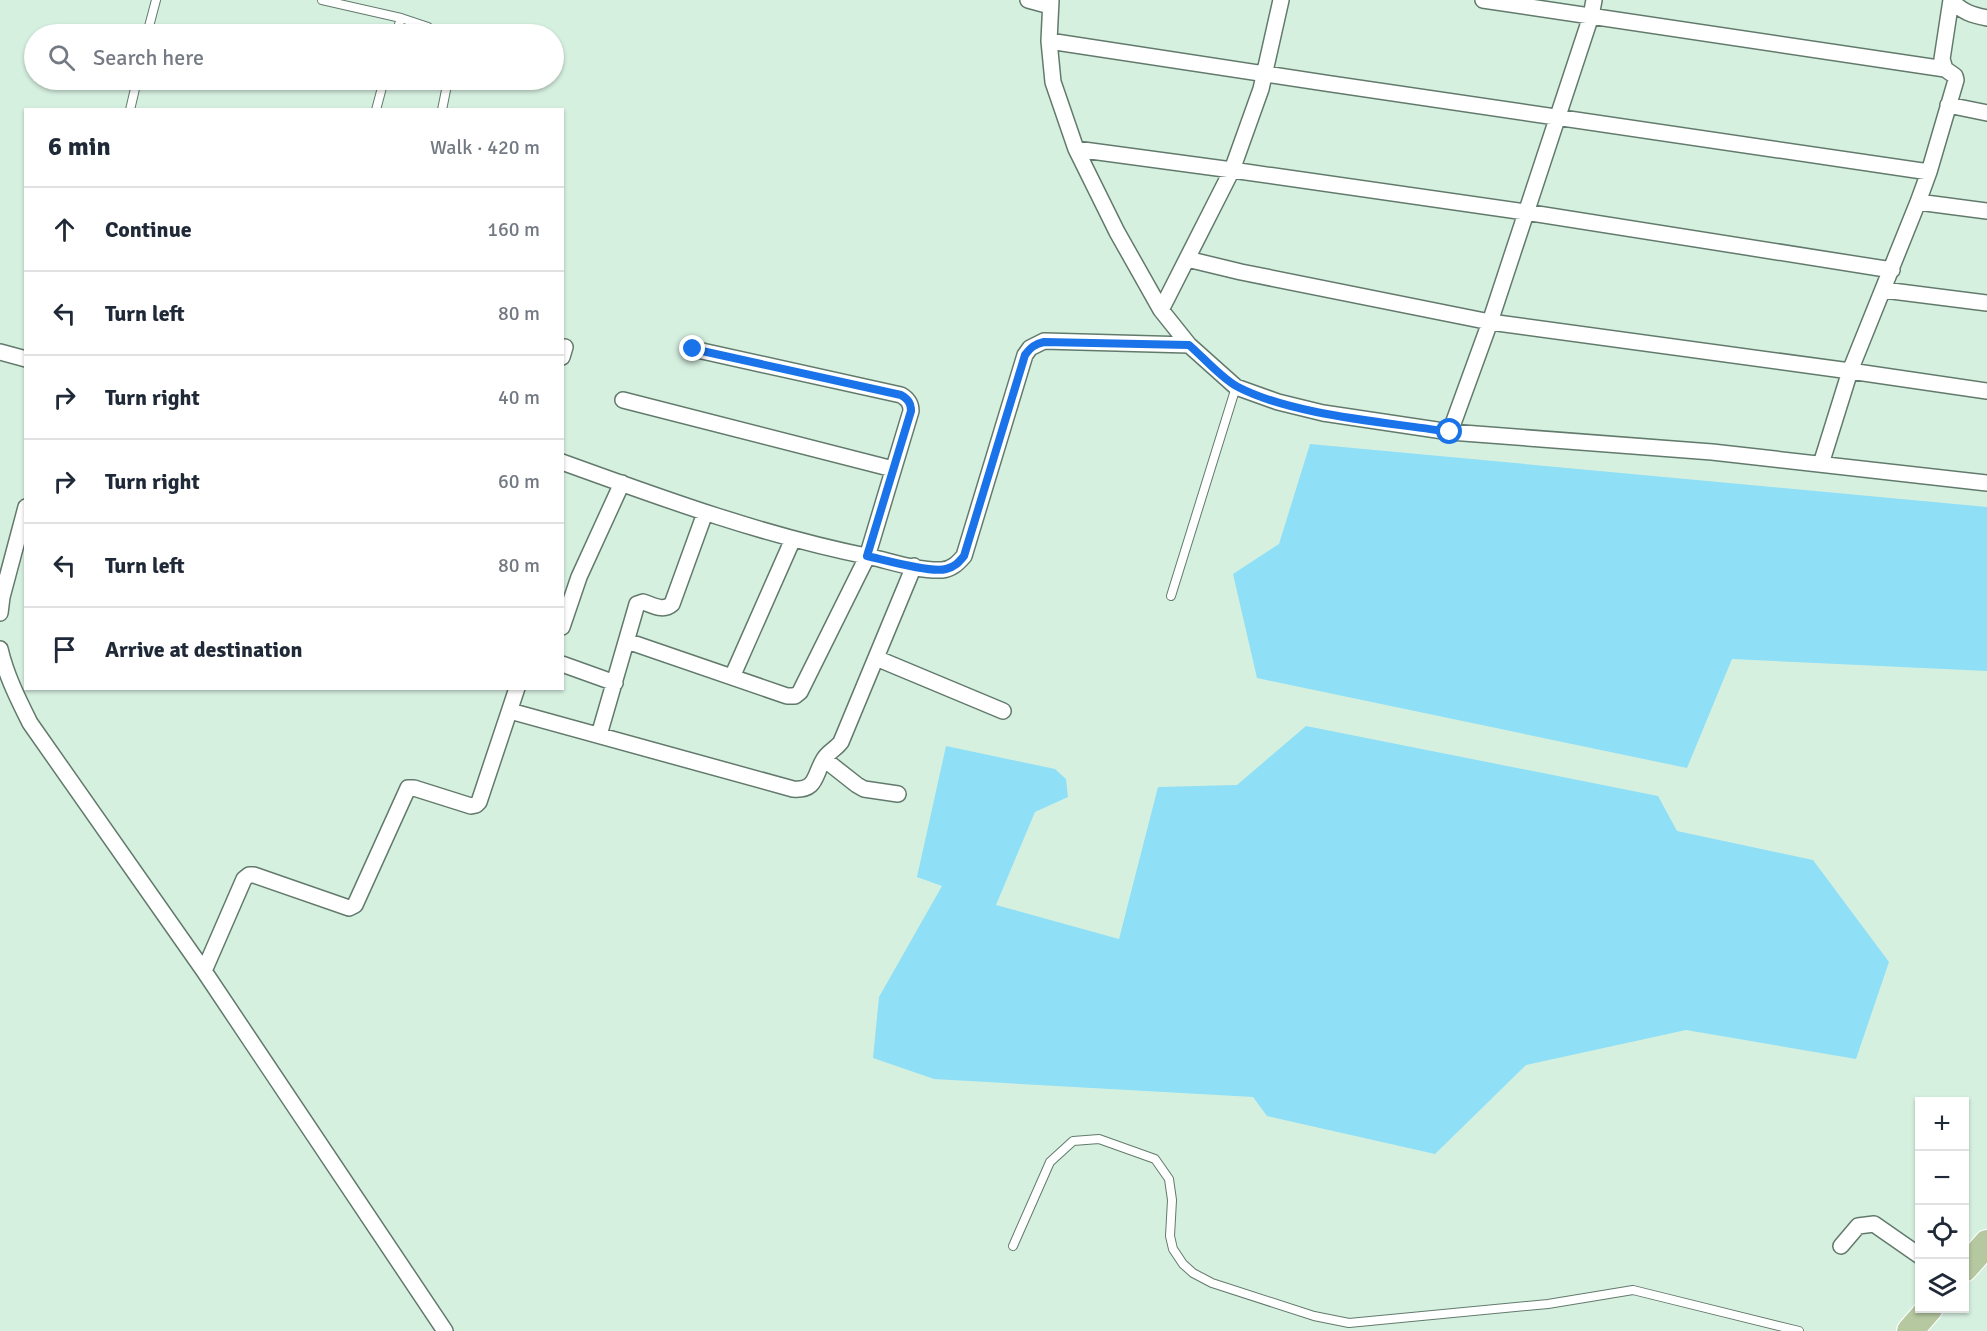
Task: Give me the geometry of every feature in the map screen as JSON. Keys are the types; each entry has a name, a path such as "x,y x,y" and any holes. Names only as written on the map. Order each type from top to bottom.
{"main road":[{"path":"1969,1264 1987,1243"},
{"path":"1910,1331 1926,1313"}],"street":[{"path":"1028,0 1051,3 1049,41 1053,82 1076,149 1117,232 1161,310 1189,345 1236,387 1278,402 1323,413 1450,432 1712,452 1987,483"},
{"path":"1161,310 1232,170 1265,75 1281,0"},
{"path":"1483,0 1945,69 1956,76 1929,172 1850,371 1821,464"},
{"path":"1450,432 1490,322 1591,16 1594,0"},
{"path":"1945,69 1942,59 1951,0"},
{"path":"1951,0 1959,9 1969,14 1987,18"},
{"path":"1049,41 1265,75 1929,172"},
{"path":"1948,105 1987,113"},
{"path":"1076,149 1525,212 1892,270"},
{"path":"1918,202 1987,211"},
{"path":"1187,259 1490,322 1987,391"},
{"path":"1884,290 1987,303"},
{"path":"564,463 705,513 793,539 914,566 944,570 956,565 964,556 1025,355 1030,348 1044,342 1189,345"},
{"path":"627,641 787,696 795,696 800,692 867,556 911,411 911,404 901,395 693,349"},
{"path":"0,352 24,358"},
{"path":"623,400 893,469"},
{"path":"564,621 579,577 622,483"},
{"path":"599,735 637,604 640,602 667,608 672,604 705,513"},
{"path":"0,613 2,597 24,514"},
{"path":"732,677 793,539"},
{"path":"510,711 801,790 813,783 824,759 841,742 914,566"},
{"path":"0,648 14,691 30,723 204,971 445,1331"},
{"path":"876,658 1003,711"},
{"path":"564,665 615,683"},
{"path":"204,971 244,879 249,875 349,908 355,905 408,788 471,806 476,805 479,802 516,690"},
{"path":"824,759 864,789 898,794"},
{"path":"1841,1246 1858,1226 1874,1224 1915,1253"}],"lane":[{"path":"150,24 156,0"},
{"path":"322,0 419,24"},
{"path":"399,24 401,18"},
{"path":"130,108 135,90"},
{"path":"377,108 381,90"},
{"path":"442,108 446,90"},
{"path":"1171,596 1236,387"},
{"path":"1013,1246 1050,1162 1073,1141 1099,1139 1155,1160 1169,1179 1172,1200 1170,1236 1173,1249 1183,1264 1193,1273 1212,1282 1314,1316 1349,1323 1548,1304 1633,1290 1799,1331"}],"water":[{"path":"1310,444 1987,507 1987,671 1732,659 1687,768 1257,678 1233,574 1279,544"},
{"path":"1306,726 1658,796 1677,831 1813,860 1889,962 1856,1059 1686,1030 1526,1065 1435,1154 1267,1116 1253,1097 934,1079 873,1058 879,997 942,886 917,877 946,746 1055,769 1066,779 1068,797 1035,812 996,905 1119,939 1158,787 1237,785"}],"route":[{"path":"693,349 901,395 907,399 911,404 911,411 867,556 929,569 944,570 956,565 964,556 1025,355 1037,343 1189,345 1236,387 1278,402 1323,413 1450,432"}]}
